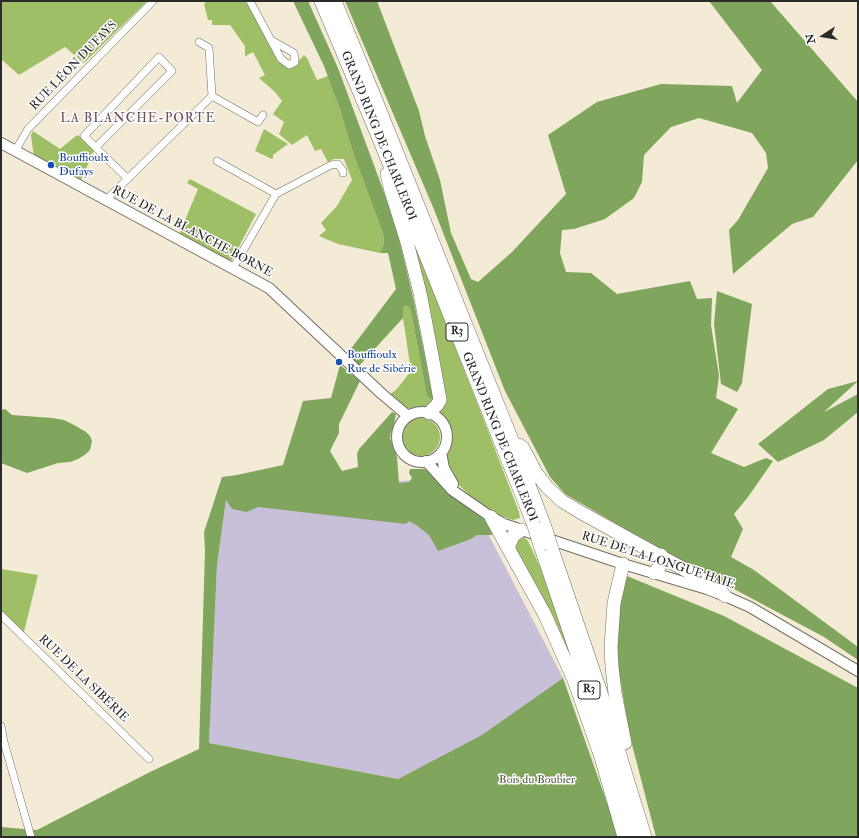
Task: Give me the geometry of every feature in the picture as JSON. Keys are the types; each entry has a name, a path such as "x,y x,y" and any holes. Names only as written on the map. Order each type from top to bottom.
{"highway":[{"name":"GRAND RING DE CHARLEROI","path":"321,1 539,525"},
{"name":"GRAND RING DE CHARLEROI","path":"334,1 373,94 510,436 546,547 634,837"},
{"path":"380,141 391,191 409,250 434,361 440,400 429,413"},
{"path":"510,436 523,448 536,473 547,488 562,500 580,512 661,555 718,588 725,596"},
{"path":"491,517 544,615 574,680 601,757 624,837"},
{"path":"508,548 513,536 521,530"},
{"name":"GRAND RING DE CHARLEROI","path":"546,547 598,682 644,837"},
{"path":"654,573 660,566 661,555"},
{"path":"623,564 614,603 611,647 615,693 628,756 628,781"}],"street":[{"name":"RUE LÉON DUFAYS","path":"15,151 28,129 153,1"},
{"path":"250,1 271,40"},
{"path":"107,201 109,197 212,96 209,48 199,42"},
{"path":"96,147 172,71 159,57 84,136 128,179"},
{"path":"212,96 258,122 263,115"},
{"name":"RUE DE LA BLANCHE BORNE","path":"1,143 269,288 382,394 408,416"},
{"path":"217,161 276,194"},
{"path":"233,268 276,194 331,165 338,164 343,171 343,174"},
{"path":"420,412 429,413 439,419 446,430 446,442 440,453 434,458 421,462 411,459 404,454 399,447 397,438 398,430 402,422 408,416 420,412"},
{"name":"RUE DE LA LONGUE HAIE","path":"440,453 444,468 453,484 466,500"},
{"name":"RUE DE LA LONGUE HAIE","path":"426,461 452,490 491,517 521,530 725,596 750,607 858,671"},
{"name":"RUE DE LA SIBÉRIE","path":"1,614 149,759"},
{"path":"1,726 4,742 31,837"}],"shaded area":[{"path":"427,480 485,528 563,678 482,736 398,779 209,743 217,565 227,494 353,483"}],"green space":[{"path":"1,1 147,1 84,63 65,47 19,75 1,59"},
{"path":"207,1 246,1 279,61 296,64 304,55 307,58 317,80 328,76 383,233 384,243 380,253 338,244 319,236 326,230 321,223 337,206 352,180 344,159 334,159 328,162 321,149 315,151 307,135 292,145 279,134 284,122 273,114 282,101 275,92 259,78 265,75 253,52 245,57 245,46 230,25 212,25 212,20 208,20 204,4"},
{"path":"293,1 308,1 338,68 395,222 413,297 434,401 427,396 410,308 404,306 403,318 358,367 347,354 396,289 388,253 380,253 384,243 383,233 355,157 340,110 324,66"},
{"path":"345,1 377,1 419,111 425,136 440,180 451,233 471,279 478,282 512,252 566,194 548,135 597,102 661,84 732,86 737,103 762,70 709,1 770,1 858,102 858,160 813,217 792,224 733,274 729,230 738,220 768,168 766,153 752,133 699,118 671,127 644,155 642,182 634,198 605,219 574,229 562,230 560,253 566,272 591,273 617,294 690,281 697,299 712,298 711,325 719,376 716,398 738,409 711,453 744,467 766,458 773,461 748,497 734,514 743,529 731,557 754,570 858,647 858,660 824,637 661,550 565,494 550,477 505,391 433,207"},
{"path":"264,129 288,144 273,155 272,159 255,151"},
{"path":"33,131 60,149 77,135 84,139 94,150 80,183 34,156 31,135"},
{"path":"190,179 256,214 232,260 228,260 179,235 198,189 187,183"},
{"path":"412,250 417,250 483,418 520,518 513,520 479,505 454,480 445,466 446,455 450,445 450,433 446,422 438,413"},
{"path":"717,291 752,304 742,383 737,392 721,384 714,324"},
{"path":"404,306 410,308 427,395 434,401 426,409 406,408 387,396 396,390 411,371 403,318"},
{"name":"Bois du Boubier","path":"340,365 360,381 339,424 339,433 330,451 342,471 358,467 357,454 359,449 392,412 396,414 390,438 397,457 399,483 409,482 412,478 409,473 410,469 425,469 488,523 493,528 492,535 477,535 471,539 438,551 429,535 409,521 406,524 258,507 247,512 232,509 226,500 217,565 209,743 398,779 482,735 563,678 619,837 1,837 1,827 37,830 150,772 199,749 205,551 204,532 222,477 283,465 303,401 331,398"},
{"path":"858,381 824,412 858,394 858,412 824,440 778,462 758,444 828,389"},
{"path":"5,409 12,415 64,420 86,432 90,436 92,441 90,450 78,459 70,462 58,463 27,473 1,463 1,410"},
{"path":"417,418 425,418 432,421 437,426 440,437 437,448 432,453 425,456 417,456 410,453 405,448 402,441 402,433 405,426 410,421"},
{"path":"524,537 528,541 542,571 572,655 577,679 512,550 519,538"},
{"path":"1,569 38,575 23,636 1,615"},
{"path":"627,576 724,616 858,688 858,837 656,837 629,733 617,659 615,611"}],"place":[{"name":"Bouffioulx Dufays","path":"51,165"},
{"name":"Bouffioulx Rue de Sibérie","path":"339,362"}],"district":[{"name":"LA BLANCHE-PORTE","path":"138,119"}]}
